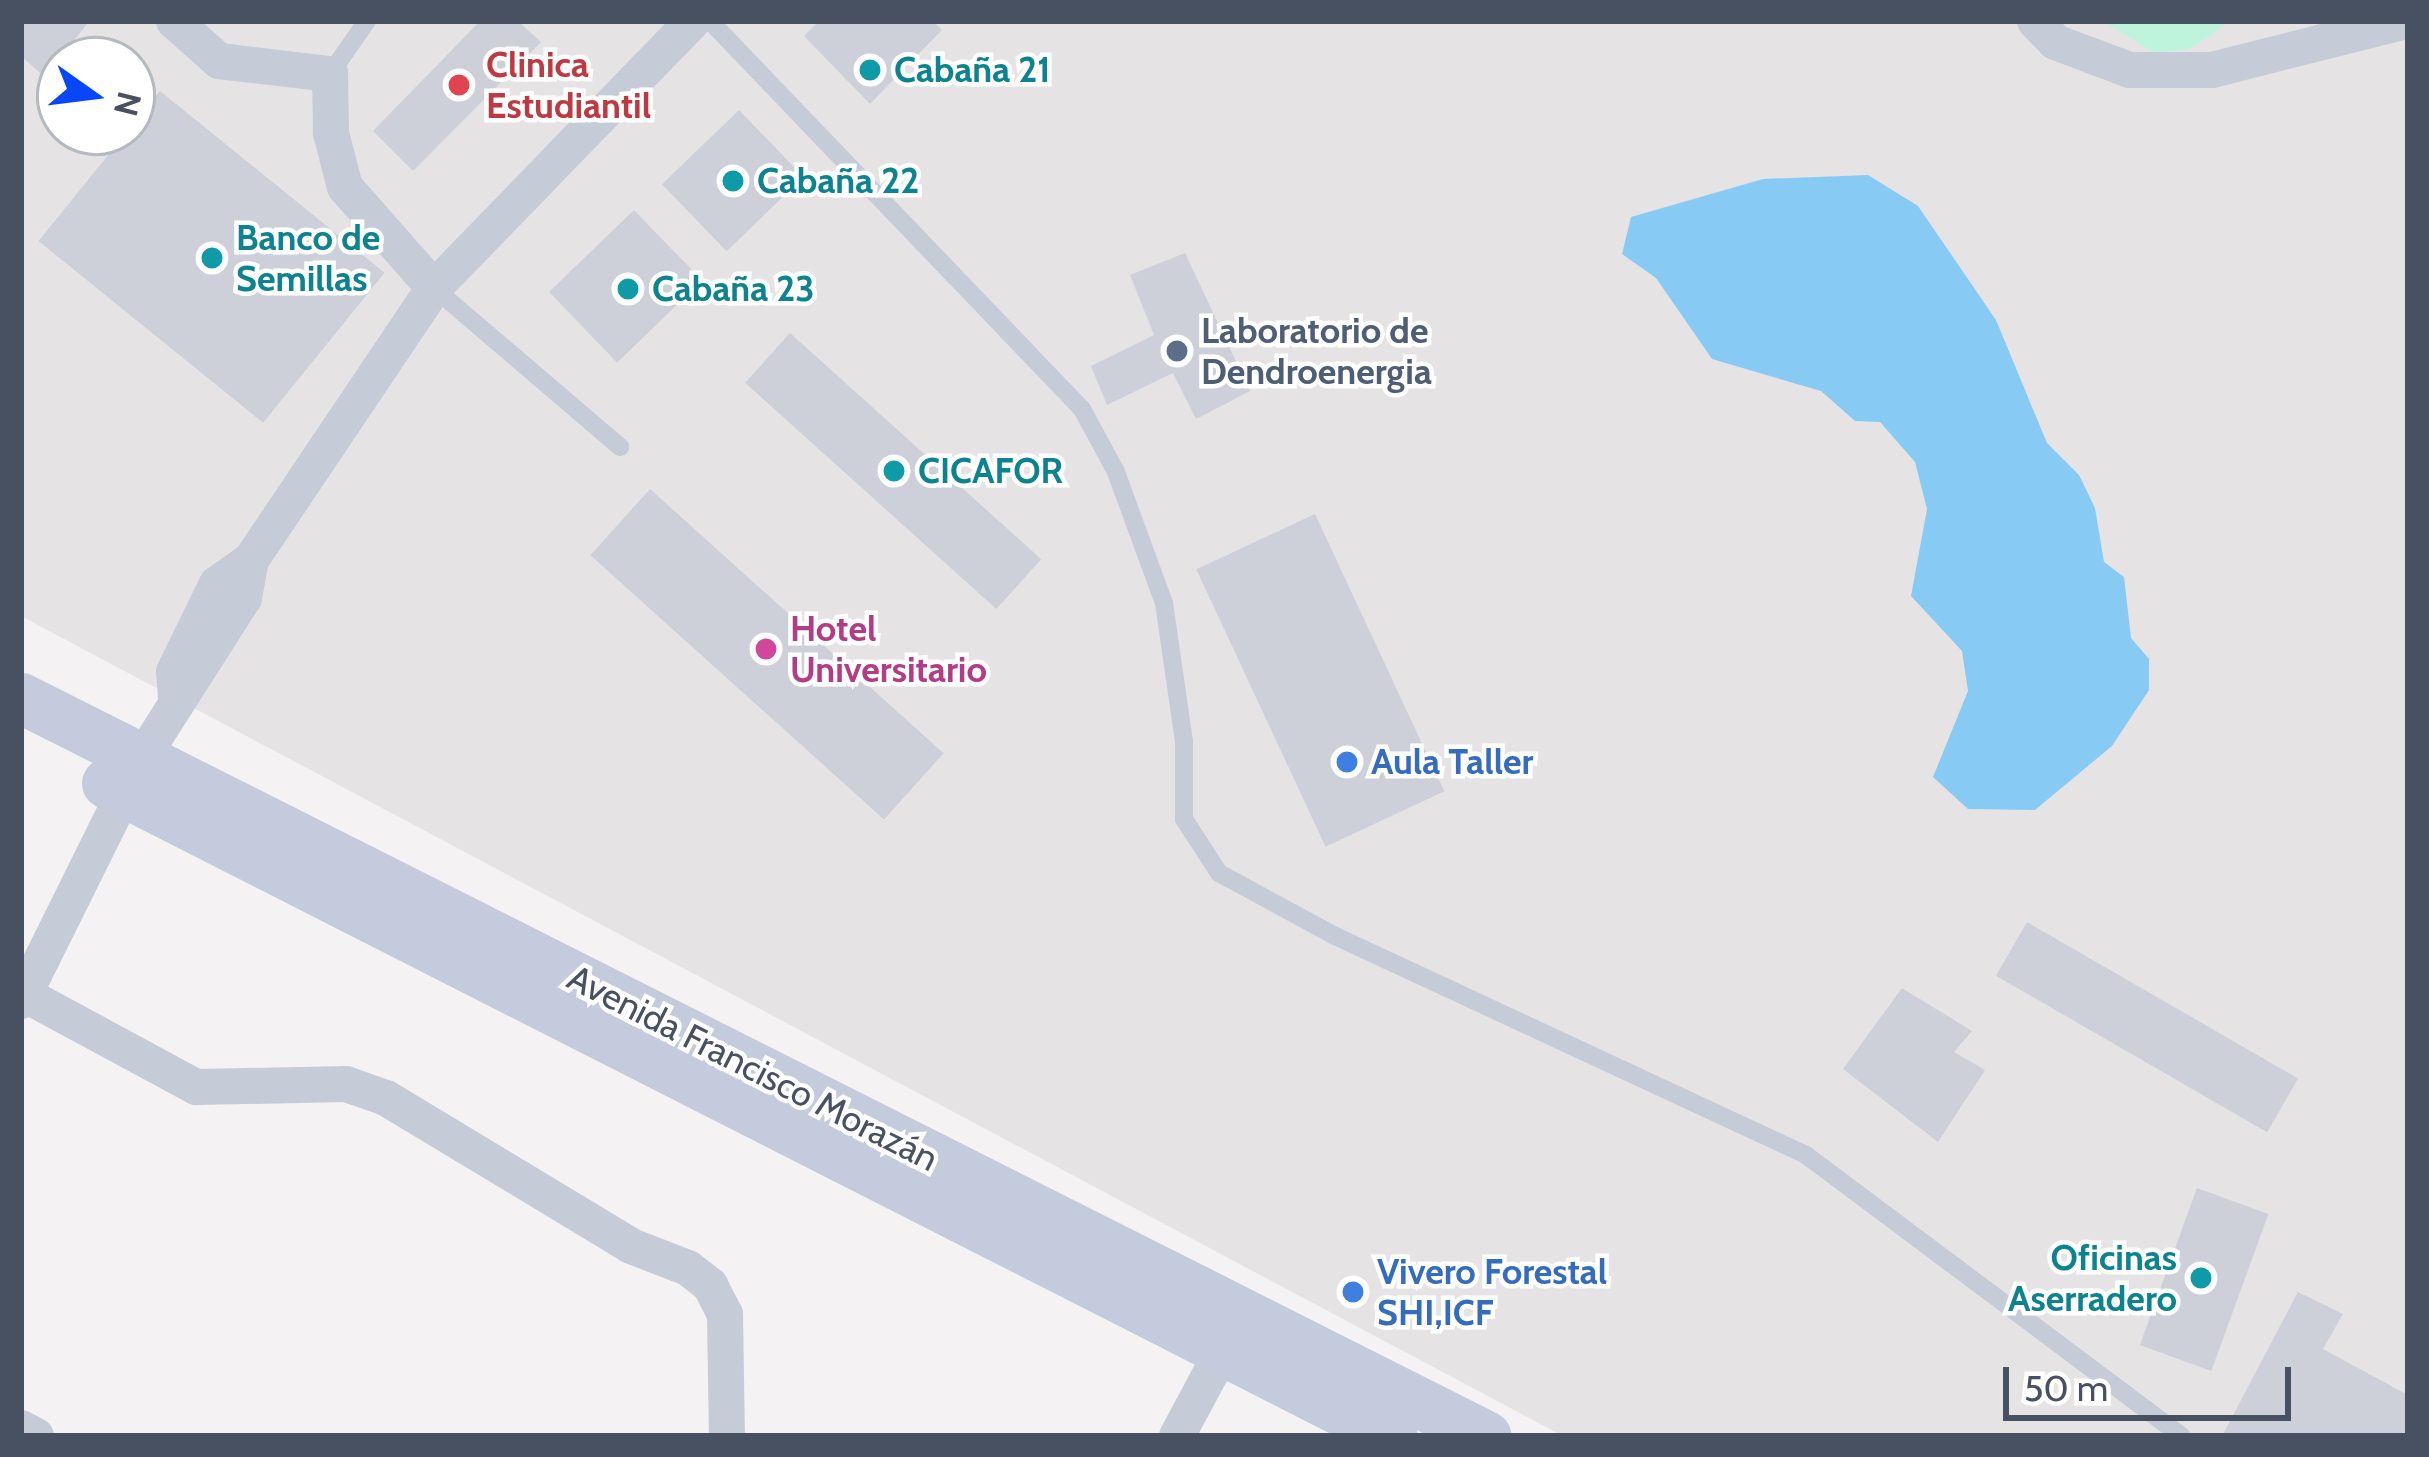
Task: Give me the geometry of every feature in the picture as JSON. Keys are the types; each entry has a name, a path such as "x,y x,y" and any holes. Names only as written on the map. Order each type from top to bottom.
{"main road":[{"name":"Avenida Francisco Morazán","path":"21,698 132,776"},
{"name":"Avenida Francisco Morazán","path":"21,738 132,776 1233,1333 1486,1436"},
{"name":"Avenida Francisco Morazán","path":"1233,1333 1392,1436"}],"street":[{"path":"174,21 219,61 330,74 331,133 345,187 434,288"},
{"path":"693,21 434,288 251,560 244,598 197,680 176,698 132,776 23,998 196,1087 346,1084 386,1098 631,1246 688,1268 710,1285 725,1314 727,1436"},
{"path":"2036,21 2055,42 2130,70 2212,70 2405,21"},
{"path":"1177,1436 1233,1333"},
{"path":"21,1428 36,1436"}],"lane":[{"path":"330,74 367,21"},
{"path":"710,21 1082,409 1116,472 1164,603 1184,741 1184,819 1219,873 1333,935 1806,1155 2181,1436"},
{"path":"434,288 620,447"}],"shaded area":[{"path":"21,21 2408,21 2408,1436 1563,1436 21,616"}],"green space":[{"path":"2103,21 2231,21 2189,49 2155,53"}],"water":[{"path":"1868,175 1918,206 1996,320 2047,443 2079,475 2095,508 2104,562 2124,577 2131,638 2149,659 2149,690 2112,746 2035,810 1968,809 1933,777 1968,691 1962,651 1911,596 1927,509 1915,462 1880,422 1855,421 1821,391 1712,359 1656,278 1622,254 1631,217 1763,179"}],"building":[{"path":"21,21 89,21 78,36 36,36 36,69 21,56"},
{"path":"480,21 518,21 541,42 413,171 373,131"},
{"name":"Cabaña 21","path":"819,21 933,21 942,30 870,104 804,36"},
{"name":"Banco de Semillas","path":"160,91 385,273 263,423 39,241 107,156 156,156 156,96"},
{"name":"Cabaña 22","path":"739,110 804,177 727,251 662,184"},
{"name":"Cabaña 23","path":"634,210 702,280 617,362 549,292"},
{"name":"Laboratorio de Dendroenergia","path":"1185,253 1250,391 1196,419 1173,373 1107,405 1091,366 1154,335 1130,275"},
{"name":"CICAFOR","path":"790,333 1041,559 996,609 745,383"},
{"name":"Hotel Universitario","path":"650,489 944,753 884,819 590,555"},
{"path":"1315,514 1444,791 1326,847 1196,569"},
{"path":"2027,922 2298,1078 2267,1132 1996,976"},
{"path":"1902,988 1972,1031 1954,1052 1985,1070 1938,1142 1843,1069"},
{"name":"Oficinas Aserradero","path":"2197,1188 2268,1214 2211,1371 2140,1345"},
{"path":"2298,1292 2343,1314 2323,1349 2408,1395 2408,1436 2222,1436"}],"place":[{"name":"Cabaña 21","path":"870,70"},
{"name":"Clinica Estudiantil","path":"459,85"},
{"name":"Cabaña 22","path":"733,181"},
{"name":"Banco de Semillas","path":"212,258"},
{"name":"Cabaña 23","path":"628,289"},
{"name":"Laboratorio de Dendroenergia","path":"1177,351"},
{"name":"CICAFOR","path":"894,471"},
{"name":"Hotel Universitario","path":"766,649"},
{"name":"Aula Taller","path":"1347,762"},
{"name":"Oficinas Aserradero","path":"2201,1278"},
{"name":"Vivero Forestal SHI,ICF","path":"1353,1292"}]}
